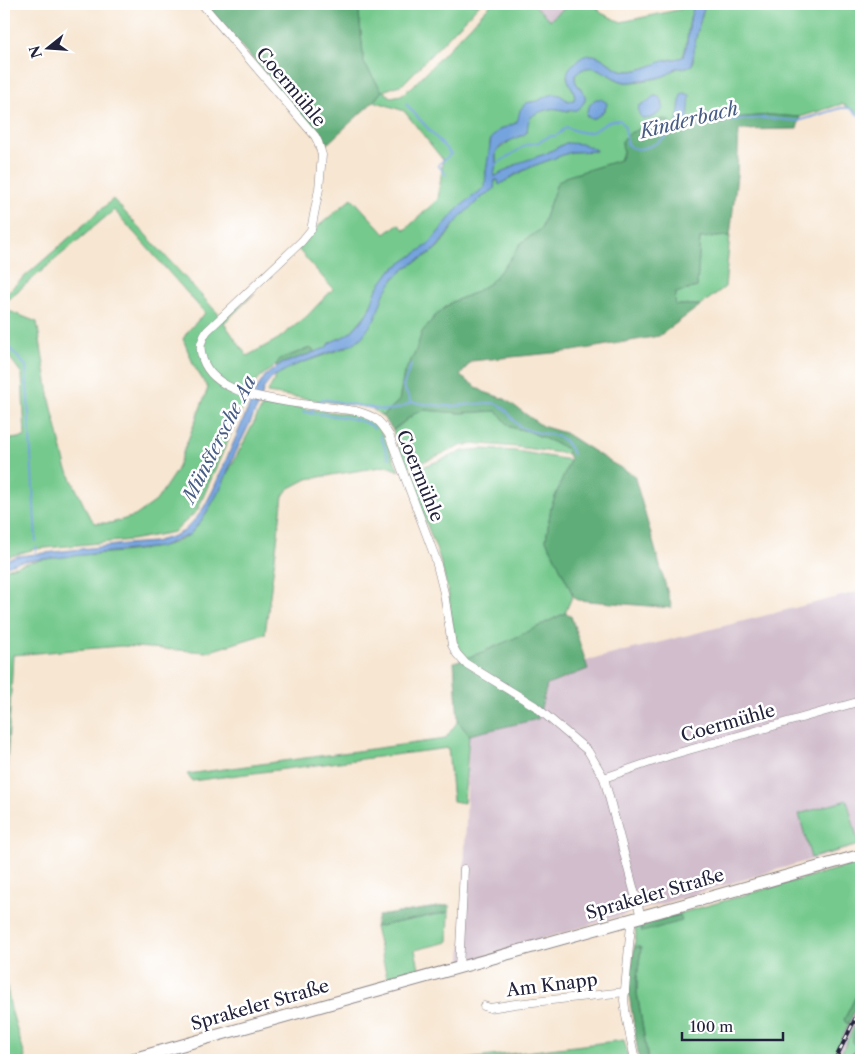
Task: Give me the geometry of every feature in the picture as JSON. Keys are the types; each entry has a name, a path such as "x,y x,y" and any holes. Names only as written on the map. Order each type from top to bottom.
{"main road":[{"name":"Sprakeler Straße","path":"129,1060 861,855"},
{"path":"855,1060 861,1054"}],"street":[{"name":"Coermühle","path":"202,4 314,136 322,155 320,190 311,230 302,241 207,331 201,342 200,353 205,365 224,384 249,394 269,399 356,411 370,415 381,422 389,435 436,557 444,593 452,646 465,663 535,706 588,751 604,778 635,918"},
{"name":"Coermühle","path":"604,778 671,755 861,701"},
{"path":"459,968 464,869"},
{"name":"Am Knapp","path":"635,918 632,925 625,992 625,1008 635,1060"},
{"name":"Am Knapp","path":"484,1006 490,1008 625,992"}],"shaded area":[{"path":"533,4 569,4 550,20"},
{"path":"861,591 861,845 461,963 469,735 538,719 547,685 588,669 586,661"},
{"path":"861,998 861,1013 838,1060 832,1060"}],"green space":[{"path":"205,4 358,4 364,63 382,91 374,101 326,145"},
{"path":"358,4 480,4 403,84 383,91 391,97 401,95 412,87 491,4 533,4 550,20 569,4 595,4 601,13 621,22 682,9 685,4 695,4 692,10 683,57 667,60 638,70 626,71 618,69 597,56 567,76 575,97 574,100 566,100 560,95 530,102 516,123 499,130 495,134 490,141 485,187 428,245 390,271 377,289 368,312 351,332 331,342 326,348 315,352 310,348 280,359 275,366 260,377 250,390 197,511 174,532 131,540 35,549 4,558 4,440 25,437 22,374 4,350 4,309 37,322 50,400 66,467 88,514 95,523 111,523 135,516 156,501 176,471 208,388 194,366 183,339 205,313 114,210 6,301 4,300 4,295 113,199 223,319 255,293 224,323 247,356 278,339 306,317 333,289 298,249 315,229 352,198 385,234 398,224 405,230 438,199 443,160 404,111 374,101 382,91 364,63"},
{"path":"706,4 861,4 861,114 842,104 800,117 771,115 719,119 675,130 669,122 663,119 630,133 622,141 623,153 620,160 565,177 557,183 541,229 521,243 491,282 474,293 452,302 435,316 422,332 415,353 404,373 399,401 382,416 371,408 267,393 278,373 347,347 396,277 404,269 438,247 465,212 494,189 495,180 498,180 499,184 533,166 571,152 596,151 566,143 545,154 515,165 494,177 496,153 514,138 522,136 527,132 528,120 532,115 554,108 568,111 580,107 585,101 575,79 575,75 582,69 595,68 619,80 634,82 660,77 680,67 693,64 695,41","holes":["651,98 657,114 649,119 641,117 638,111 639,106","593,102 606,109 602,113 588,118 587,112"]},
{"path":"771,115 800,117 797,129 739,130 737,175 730,236 700,238 697,287 676,293 675,305 701,305 659,336 573,351 471,361 460,376 484,392 505,399 542,426 565,433 634,475 672,608 577,600 546,540 551,507 570,460 566,448 528,431 510,427 497,411 460,413 424,410 414,414 393,430 382,416 399,401 404,373 415,353 422,332 435,316 452,302 474,293 491,282 521,243 541,229 557,183 565,177 620,160 623,153 622,141 630,133 663,119 669,121 675,130 719,119"},
{"path":"730,236 725,287 701,305 675,305 676,292 697,287 700,238"},
{"path":"310,348 315,352 275,366 280,359"},
{"path":"264,403 363,416 376,425 385,438 399,471 387,466 307,479 288,489 283,496 265,634 207,652 121,646 13,655 4,819 4,570 47,559 157,547 174,543 189,535 210,507"},
{"path":"424,410 460,413 497,411 510,427 528,431 566,448 568,454 517,447 481,444 463,445 411,467 405,466 393,431 414,414"},
{"path":"482,449 516,451 570,460 551,507 546,540 573,595 565,613 520,636 468,658 455,644 448,591 439,556 407,473 464,451"},
{"path":"565,613 571,616 588,669 547,685 538,719 469,735 458,721 454,662 497,646"},
{"path":"458,721 469,735 464,803 453,801 448,748 192,781 187,774 445,739"},
{"path":"847,800 859,845 811,858 799,814"},
{"path":"861,862 861,986 844,1020 846,1023 849,1023 832,1060 824,1054 818,1060 648,1060 637,993 641,948 635,947 634,949 635,926 641,924 641,930 680,915 660,919"},
{"path":"450,905 449,912 375,927 378,916"},
{"path":"449,912 448,942 415,950 420,972 388,981 375,927"},
{"path":"680,915 682,921 642,932 641,924"},
{"path":"637,946 641,948 637,993 648,1060 639,1060 629,994 634,949"},
{"path":"4,972 11,1009 26,1060 4,1060"},
{"path":"861,986 861,998 849,1023 847,1023 844,1020"},
{"path":"861,1012 860,1024 853,1036 856,1048 859,1049 848,1060 838,1060"},
{"path":"861,1020 861,1048 858,1049 853,1043 853,1039"},
{"path":"624,1040 629,1060 459,1060"}],"water":[{"path":"695,4 706,4 696,38 692,65 676,68 668,74 659,77 629,82 619,80 595,68 582,70 575,75 576,83 585,95 581,106 573,111 548,109 532,117 529,120 526,133 506,143 497,151 494,177 521,162 545,154 566,143 583,144 596,151 571,152 533,166 499,185 498,180 495,180 494,189 461,216 433,251 395,277 384,294 375,319 362,337 353,344 293,366 273,377 264,388 260,402 222,486 201,521 189,535 160,547 18,562 4,567 4,561 18,556 154,542 184,531 198,516 213,490 256,390 265,376 279,365 326,348 331,342 351,332 364,318 377,289 390,271 428,245 457,209 485,187 491,138 499,130 516,123 520,110 526,103 538,101 554,94 560,95 568,101 574,100 575,96 567,75 572,66 582,57 596,56 620,69 631,71 683,57 692,10"},
{"path":"684,93 690,95 688,122 681,127 678,126 677,122 681,95"},
{"path":"654,96 659,97 663,104 663,109 651,118 643,118 640,116 639,106"},
{"path":"596,99 601,99 607,103 607,106 601,113 591,119 586,115 588,108"}],"waterway":[{"path":"406,104 451,154 438,165 446,175"},
{"name":"Kinderbach","path":"495,165 526,145 555,136 566,127 587,132 594,131 606,123 615,120 620,120 625,127 627,144 638,149 653,145 671,134 703,125 732,120 764,118 798,121 841,108 849,108 861,117"},
{"path":"4,342 26,366 36,541"},
{"path":"411,365 403,386 411,402"},
{"path":"316,404 323,399 390,410 405,406 411,402 450,406 493,403 502,406 521,427 557,436 568,445 573,454"},
{"path":"303,412 310,412 314,408"},
{"path":"309,413 353,419 369,424 374,428"},
{"path":"380,435 389,458"},
{"path":"36,547 36,554"}],"railway":[{"path":"835,1060 861,1007"}],"water label":[{"name":"Münstersche Aa","path":"219,439"}]}
